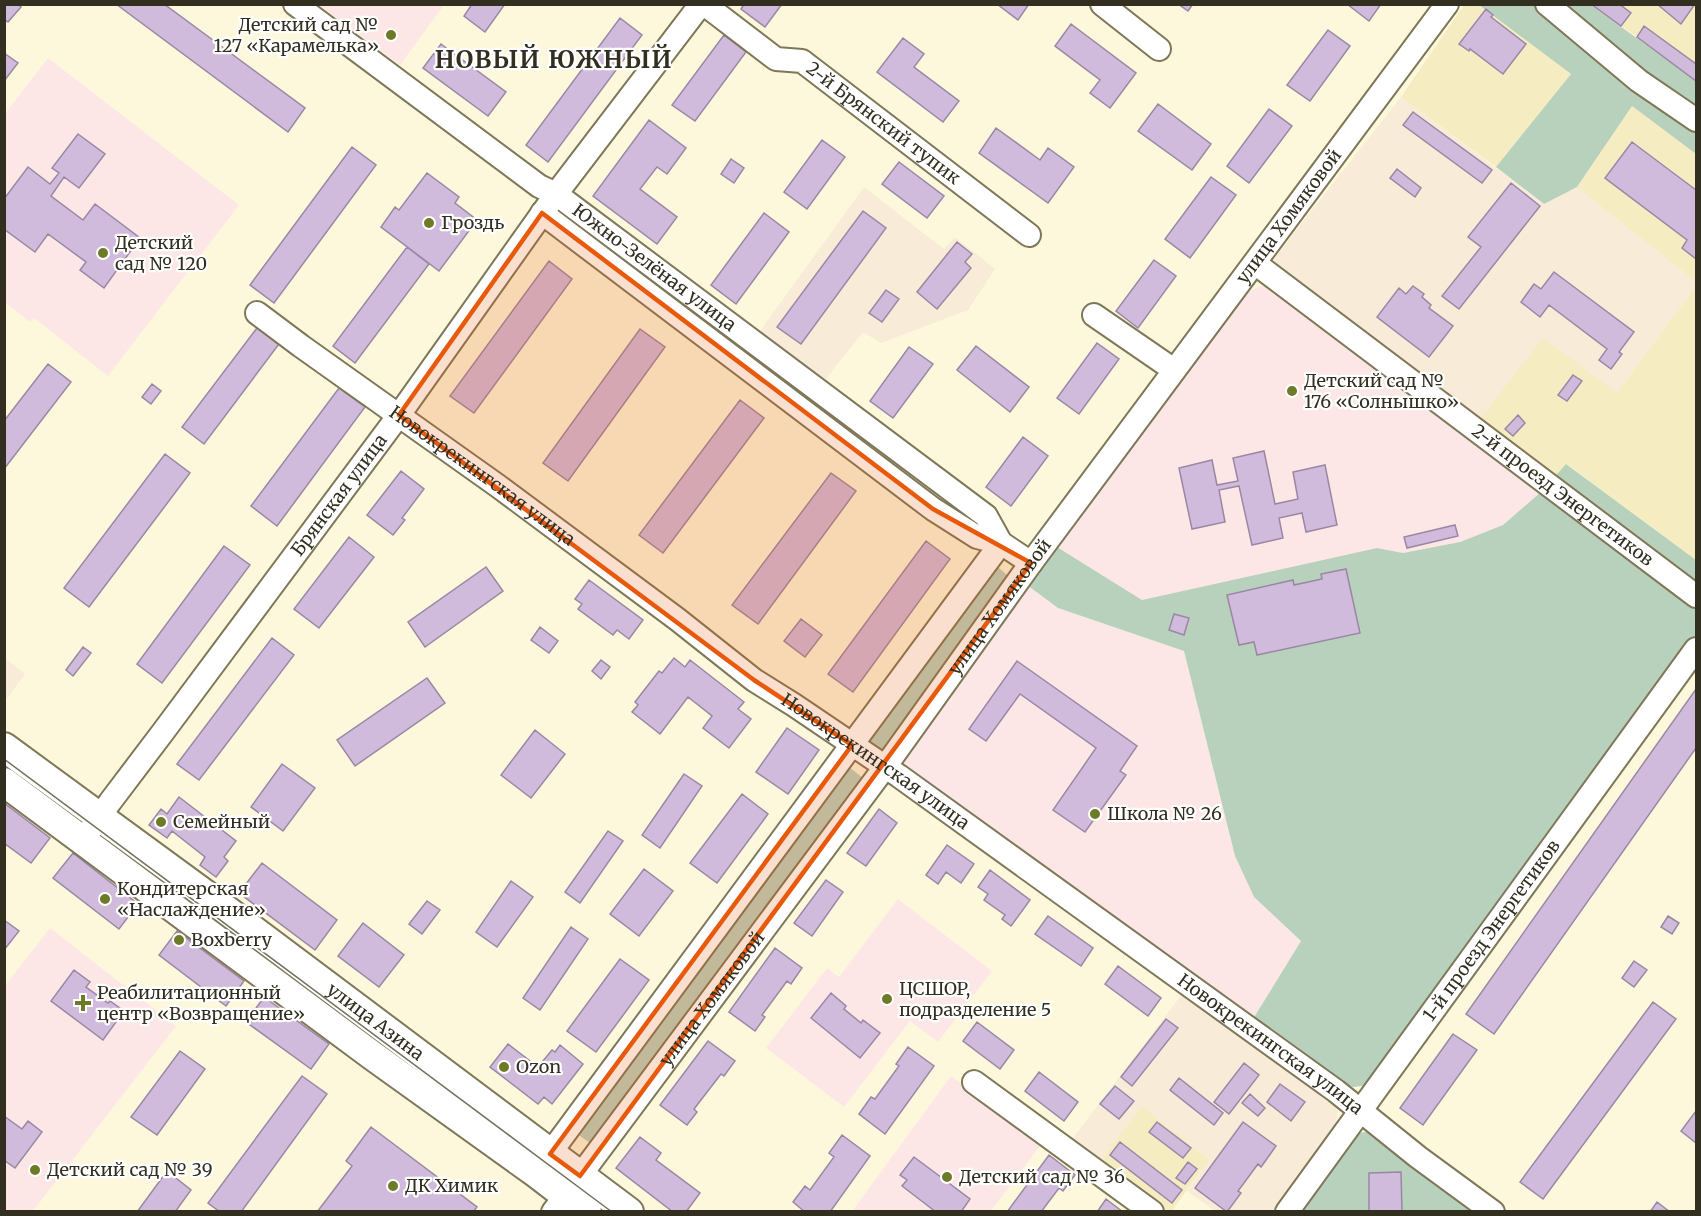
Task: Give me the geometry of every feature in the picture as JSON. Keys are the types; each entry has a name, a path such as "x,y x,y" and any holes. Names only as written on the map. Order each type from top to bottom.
{"main road":[{"name":"улица Азина","path":"4,747 100,817 543,1163 571,1199 629,1212"},
{"name":"улица Азина","path":"4,782 373,1056 543,1163"}],"street":[{"name":"Южно-Зелёная улица","path":"295,4 539,186 555,194 986,516 1001,543 1027,568"},
{"name":"Брянская улица","path":"84,840 399,415 555,194 702,4"},
{"name":"2-й Брянский тупик","path":"702,4 776,59 802,61 1029,236"},
{"path":"1102,4 1159,49"},
{"name":"улица Хомяковой","path":"571,1199 1027,568 1448,4"},
{"path":"1547,4 1639,81 1696,120"},
{"name":"Южно-Зелёная улица","path":"542,213 933,509 977,537 1001,543"},
{"name":"2-й проезд Энергетиков","path":"1256,264 1696,596"},
{"name":"Новокрекингская улица","path":"257,312 551,525 754,680 885,767 1316,1077 1493,1212"},
{"path":"1094,315 1174,370"},
{"name":"улица Хомяковой","path":"543,1163 1001,543"},
{"name":"1-й проезд Энергетиков","path":"1287,1212 1696,648"},
{"path":"974,1082 1152,1212"}],"highlighted area":[{"path":"542,213 933,509 1031,563 580,1176 550,1154 852,745 754,680 399,415"}],"shaded area":[{"name":"Детский сад № 127 «Карамелька»","path":"319,5 444,5 400,65"},
{"path":"1464,5 1479,5 1571,74 1496,167 1401,97"},
{"path":"1591,5 1696,5 1696,81 1637,37"},
{"name":"Детский сад № 120","path":"48,58 239,205 108,376 34,318 30,322 5,302 4,115"},
{"path":"1401,97 1544,204 1577,187 1696,282 1696,286 1617,393 1477,423 1273,263 1275,257"},
{"path":"1632,106 1696,154 1696,282 1577,187"},
{"path":"864,187 944,249 955,237 995,269 968,310 881,343 863,332 822,384 758,334"},
{"name":"Детский сад № 176 «Солнышко»","path":"1261,286 1271,287 1542,491 1503,525 1460,542 1403,553 1377,548 1142,600 1057,547 1250,291"},
{"path":"1696,286 1696,560 1567,464 1552,480 1477,423 1543,338 1617,393"},
{"name":"Школа № 26","path":"1027,585 1058,608 1184,651 1235,856 1254,897 1301,941 1253,1019 906,773 902,758"},
{"path":"5,658 25,674 4,701"},
{"name":"ЦСШОР, подразделение 5","path":"898,899 992,971 938,1042 910,1021 844,1107 766,1048 827,968 839,977"},
{"path":"50,928 176,1026 33,1211 5,1211 4,987"},
{"path":"1186,989 1331,1098 1338,1111 1335,1127 1273,1211 1215,1211 1187,1191 1209,1160 1142,1106 1100,1161 1073,1138"},
{"name":"Детский сад № 36","path":"951,1076 1042,1143 991,1211 854,1212 853,1210"},
{"path":"1142,1106 1209,1160 1171,1212 1165,1211 1100,1161"}],"green space":[{"path":"1479,5 1591,5 1696,81 1696,154 1632,106 1577,187 1544,204 1496,167 1571,74"},
{"path":"1566,464 1696,560 1696,587 1552,480"},
{"path":"1542,491 1696,604 1696,639 1369,1085 1344,1086 1253,1019 1301,941 1254,897 1235,856 1184,651 1058,608 1027,585 1057,547 1142,600 1377,548 1403,553 1460,542 1503,525"},
{"path":"993,567 999,568 1008,576 1008,581 887,752 880,753 865,744"},
{"path":"849,767 863,778 597,1140 590,1143 576,1133"},
{"path":"1370,1131 1477,1212 1293,1212 1348,1137"}],"building":[{"path":"4,4 18,4 21,7 8,22 4,19"},
{"path":"116,4 164,4 305,108 288,132"},
{"path":"472,4 505,4 485,32 464,16"},
{"path":"744,4 782,4 765,27 741,9"},
{"path":"997,4 1029,4 1018,20"},
{"path":"1178,4 1193,4 1188,11"},
{"path":"1347,4 1381,4 1369,21"},
{"path":"1591,4 1619,4 1631,13 1621,26"},
{"path":"1657,4 1695,4 1681,24"},
{"path":"1486,9 1493,15 1491,17 1526,44 1503,74 1470,49 1469,51 1459,44"},
{"path":"620,18 642,35 548,162 526,145"},
{"path":"1071,24 1136,73 1110,108 1090,93 1100,80 1055,46"},
{"path":"1644,26 1696,64 1696,81 1637,37"},
{"path":"1328,30 1350,46 1310,101 1287,85"},
{"path":"724,35 746,52 695,121 672,105"},
{"path":"903,38 924,54 914,67 959,101 943,122 877,72"},
{"path":"441,44 506,92 488,116 423,68"},
{"path":"4,53 18,63 4,81"},
{"path":"1158,104 1211,144 1192,170 1138,131"},
{"path":"1269,109 1292,126 1249,183 1227,166"},
{"path":"1413,112 1492,170 1482,183 1403,125"},
{"path":"649,120 686,148 667,174 657,167 640,189 677,217 657,244 593,196"},
{"path":"996,128 1040,160 1048,148 1074,167 1048,203 979,153"},
{"path":"78,134 105,154 79,188 64,177 51,196 83,220 95,204 140,238 104,288 80,270 86,262 48,234 35,252 4,229 4,199 28,167 50,184 59,173 52,168"},
{"path":"822,140 845,157 807,209 784,192"},
{"path":"1632,142 1696,190 1696,259 1682,248 1687,240 1605,178"},
{"path":"352,147 376,165 274,303 250,285"},
{"path":"731,159 744,168 734,183 721,174"},
{"path":"899,162 944,196 927,218 882,184"},
{"path":"1397,169 1421,188 1415,197 1390,178"},
{"name":"Гроздь","path":"427,173 459,197 455,203 477,220 439,271 381,227 395,207 399,210"},
{"path":"1211,177 1236,195 1190,258 1165,239"},
{"path":"1511,183 1540,206 1459,309 1442,296 1481,247 1468,237"},
{"path":"863,211 886,228 801,344 777,327"},
{"path":"764,213 789,232 736,304 711,285"},
{"path":"957,242 972,254 965,262 971,268 937,309 917,292"},
{"path":"407,247 429,264 355,363 333,346"},
{"path":"1154,260 1176,276 1138,328 1116,311"},
{"path":"549,261 572,279 474,413 450,396"},
{"path":"1554,272 1634,332 1619,352 1622,354 1611,369 1599,360 1607,349 1549,305 1540,317 1521,302 1534,284 1541,289"},
{"path":"1413,286 1424,294 1422,297 1431,305 1429,308 1453,326 1429,357 1377,317 1399,288 1406,294"},
{"path":"886,290 899,299 882,322 869,313"},
{"path":"257,328 279,344 204,444 182,427"},
{"path":"640,329 665,347 568,481 543,463"},
{"path":"1097,343 1119,359 1079,414 1057,398"},
{"path":"976,346 1029,387 1010,412 957,370"},
{"path":"909,347 933,364 893,418 870,401"},
{"path":"48,364 71,382 4,469 4,421"},
{"path":"1573,375 1582,381 1567,401 1558,395"},
{"path":"152,384 161,391 151,404 142,397"},
{"path":"339,388 365,407 277,526 251,506"},
{"path":"740,400 764,418 663,553 639,535"},
{"path":"1518,415 1525,423 1513,436 1505,429"},
{"path":"1023,437 1048,456 1011,506 986,487"},
{"path":"1264,451 1275,504 1298,499 1293,472 1325,465 1337,525 1306,532 1302,513 1279,518 1283,538 1252,545 1239,486 1219,490 1225,522 1192,529 1179,468 1212,460 1217,485 1238,481 1233,458"},
{"path":"165,454 190,473 89,607 64,588"},
{"path":"401,471 424,489 402,518 405,520 393,535 367,515"},
{"path":"831,473 856,491 758,624 732,605"},
{"path":"1455,525 1458,536 1407,548 1404,537"},
{"path":"349,537 374,557 319,628 294,609"},
{"path":"926,541 950,559 853,692 828,674"},
{"path":"224,546 250,565 162,683 137,664"},
{"path":"486,567 503,591 425,647 408,622"},
{"path":"1346,569 1360,633 1257,655 1254,642 1239,645 1227,595 1293,580 1294,585 1322,579 1321,574"},
{"path":"589,580 643,620 629,639 617,630 613,635 578,609 582,604 575,599"},
{"path":"1174,614 1189,618 1184,635 1169,630"},
{"path":"801,619 822,635 805,657 784,641"},
{"path":"540,627 558,641 549,653 531,640"},
{"path":"272,638 294,655 199,780 177,764"},
{"path":"83,647 91,653 73,676 66,670"},
{"path":"674,658 685,667 690,660 744,702 738,709 751,719 729,748 703,728 712,716 688,697 660,734 632,712 638,705 635,702 659,671 662,673"},
{"path":"601,660 610,667 601,679 592,671"},
{"path":"1017,661 1137,746 1120,771 1126,775 1085,832 1053,810 1096,748 1020,694 986,741 969,729"},
{"path":"427,678 445,703 355,766 337,740"},
{"path":"1696,689 1696,748 1494,1034 1466,1014"},
{"path":"787,728 819,750 788,794 756,772"},
{"path":"535,730 565,754 531,798 501,775"},
{"path":"282,764 315,788 283,831 251,807"},
{"path":"684,774 702,786 660,848 642,835"},
{"path":"742,794 768,814 717,883 690,863"},
{"path":"179,797 236,841 224,857 228,861 216,877 200,865 205,857 172,831 167,838 149,825 161,809 167,814"},
{"path":"4,803 50,838 31,863 4,843"},
{"path":"879,809 897,823 866,866 847,853"},
{"path":"608,831 623,841 580,903 565,892"},
{"path":"947,845 974,864 961,883 946,872 938,884 926,875"},
{"path":"73,853 138,904 119,929 53,878"},
{"path":"262,863 337,920 315,950 239,893"},
{"path":"644,869 673,891 639,936 610,914"},
{"path":"990,870 1030,900 1011,926 1002,919 1005,915 984,900 988,894 978,887"},
{"path":"826,880 843,892 812,936 794,923"},
{"path":"511,881 533,897 497,947 476,932"},
{"path":"427,901 440,910 422,934 409,924"},
{"path":"1048,916 1093,948 1081,966 1035,934"},
{"path":"1668,916 1679,923 1672,934 1661,927"},
{"path":"4,920 19,931 4,950"},
{"path":"363,923 404,955 379,987 338,956"},
{"path":"571,927 588,939 540,1010 523,998"},
{"path":"177,931 244,981 226,1006 159,955"},
{"path":"775,948 802,968 791,984 787,981 762,1015 765,1017 755,1031 729,1012"},
{"path":"620,959 649,980 596,1052 567,1031"},
{"path":"1634,961 1647,970 1634,987 1622,978"},
{"path":"1118,966 1161,998 1148,1016 1105,984"},
{"path":"74,970 90,982 86,987 124,1011 103,1040 51,1001"},
{"path":"831,993 846,1006 844,1009 861,1023 863,1020 880,1033 860,1058 811,1018"},
{"path":"264,997 329,1044 311,1069 246,1022"},
{"path":"1653,1002 1676,1019 1543,1199 1520,1182"},
{"path":"1166,1019 1178,1028 1132,1086 1121,1077"},
{"path":"977,1022 1014,1050 1000,1069 963,1041"},
{"path":"1453,1034 1477,1050 1423,1125 1400,1108"},
{"path":"708,1041 735,1061 724,1076 721,1074 694,1109 697,1112 687,1125 660,1105"},
{"path":"508,1044 538,1067 552,1050 555,1052 560,1045 583,1064 552,1104 544,1097 538,1104 490,1067"},
{"path":"908,1047 934,1066 885,1134 859,1114 871,1097 875,1099 899,1066 896,1064"},
{"path":"180,1051 205,1069 157,1135 131,1117"},
{"path":"1244,1063 1259,1075 1229,1114 1214,1102"},
{"path":"1039,1072 1078,1102 1064,1121 1025,1091"},
{"path":"302,1076 327,1094 241,1212 220,1212 208,1203"},
{"path":"1179,1078 1223,1113 1214,1125 1170,1090"},
{"path":"1280,1084 1305,1102 1291,1121 1267,1102"},
{"path":"1115,1086 1134,1101 1119,1119 1100,1104"},
{"path":"1250,1094 1265,1108 1258,1116 1242,1103"},
{"path":"1696,1111 1696,1143 1681,1131"},
{"path":"4,1116 22,1129 28,1121 42,1132 15,1168 4,1160"},
{"path":"1157,1122 1191,1148 1183,1158 1149,1132"},
{"path":"1243,1122 1276,1146 1261,1167 1258,1164 1238,1191 1241,1193 1227,1212 1195,1188"},
{"name":"ДК Химик","path":"371,1127 477,1207 473,1212 317,1212 352,1166 346,1161"},
{"path":"842,1135 870,1156 830,1212 805,1212 793,1202 805,1186 810,1190 834,1157 829,1153"},
{"path":"640,1137 661,1153 656,1160 700,1193 686,1212 673,1212 616,1168"},
{"path":"1120,1142 1182,1190 1172,1203 1110,1155"},
{"path":"1049,1155 1075,1175 1063,1191 1059,1188 1041,1212 1007,1212"},
{"path":"914,1157 970,1199 961,1212 936,1212 902,1186 907,1180 900,1175"},
{"path":"1188,1162 1197,1169 1185,1184 1176,1178"},
{"path":"167,1171 191,1190 175,1212 137,1212"},
{"path":"1401,1172 1402,1212 1369,1212 1369,1173"},
{"path":"1106,1199 1123,1212 1097,1212"},
{"path":"1657,1202 1670,1212 1650,1212"}],"tram line":[{"path":"4,759 612,1212"}],"place":[{"name":"Детский сад № 127 «Карамелька»","path":"391,35"},
{"name":"Гроздь","path":"429,223"},
{"name":"Детский сад № 120","path":"103,253"},
{"name":"Детский сад № 176 «Солнышко»","path":"1292,391"},
{"name":"Школа № 26","path":"1095,814"},
{"name":"Семейный","path":"161,822"},
{"name":"Кондитерская «Наслаждение»","path":"105,899"},
{"name":"Boxberry","path":"179,940"},
{"name":"ЦСШОР, подразделение 5","path":"887,999"},
{"name":"Реабилитационный центр «Возвращение»","path":"83,1003"},
{"name":"Ozon","path":"504,1067"},
{"name":"Детский сад № 39","path":"35,1170"},
{"name":"Детский сад № 36","path":"947,1177"},
{"name":"ДК Химик","path":"393,1186"}],"district":[{"name":"НОВЫЙ ЮЖНЫЙ","path":"554,60"}]}
